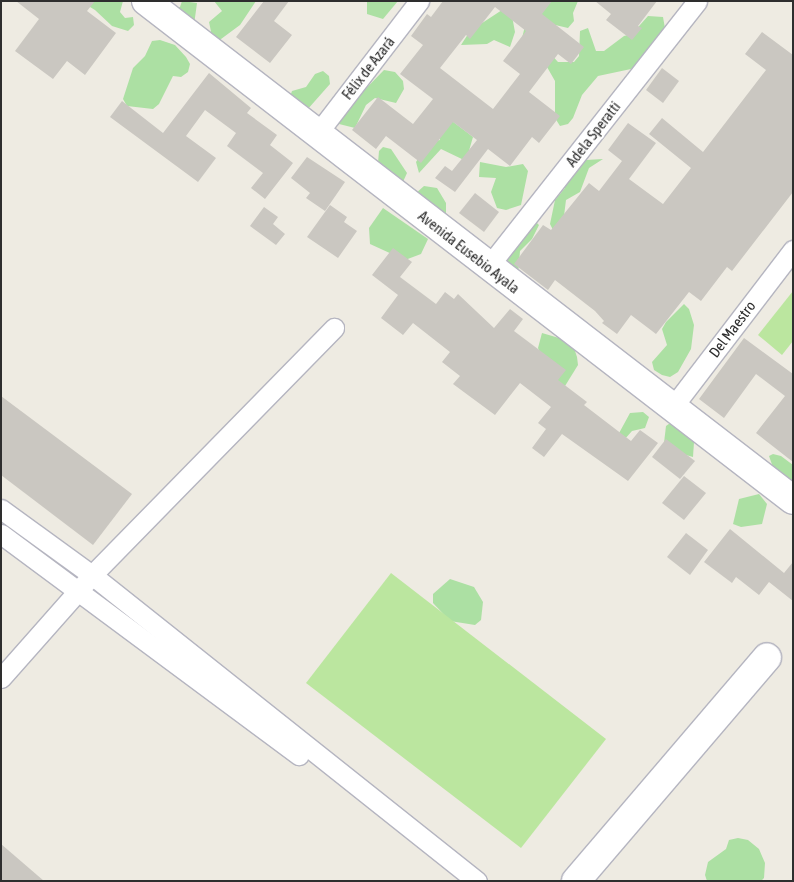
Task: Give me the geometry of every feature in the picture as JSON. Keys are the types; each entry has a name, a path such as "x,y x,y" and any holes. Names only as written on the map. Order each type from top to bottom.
{"street":[{"name":"Avenida Eusebio Ayala","path":"146,1 488,267 793,500"},
{"name":"Félix de Azará","path":"317,134 419,1"},
{"name":"Adela Speratti","path":"488,267 697,1"},
{"name":"Del Maestro","path":"672,408 793,250"},
{"path":"1,678 92,575 334,328"},
{"path":"1,509 92,575 477,881"},
{"path":"1,534 472,881"},
{"path":"576,881 767,657"}],"green space":[{"path":"80,1 123,1 120,12 125,18 133,17 134,25 128,31 112,26 95,10"},
{"path":"182,1 197,3 194,25 170,9 180,7"},
{"path":"214,1 256,1 240,25 217,42 213,41 209,22 222,11"},
{"path":"367,1 398,1 383,19 367,14"},
{"path":"545,1 578,1 573,13 574,21 568,28 551,24 548,51 558,62 574,62 579,56 580,31 588,28 596,51 604,51 624,36 632,34 648,16 663,17 666,34 653,55 631,69 598,76 582,95 573,118 568,124 560,126 555,118 555,81 547,67 519,50 525,26"},
{"path":"502,10 512,16 515,32 510,47 494,40 487,44 461,45 470,31"},
{"path":"160,40 175,45 186,57 190,64 188,72 181,77 173,76 159,104 153,109 127,106 123,99 133,68 145,56 152,41"},
{"path":"384,70 395,72 403,81 404,89 396,103 375,98 366,105 355,128 339,124 336,121 341,114"},
{"path":"323,71 329,76 330,84 307,110 287,105 292,91 306,87 315,74"},
{"path":"452,121 473,137 466,161 441,149 419,173 416,162 429,142 440,140 440,132"},
{"path":"383,147 391,149 407,173 402,184 378,163 379,151"},
{"path":"603,159 589,168 580,192 566,200 564,216 554,232 550,224 555,200 565,188 558,190 569,161"},
{"path":"480,162 506,167 523,164 528,171 521,205 506,210 497,208 491,192 496,178 479,177"},
{"path":"424,186 437,188 446,203 446,216 415,194"},
{"path":"383,208 428,239 421,254 405,260 370,244 369,228"},
{"path":"533,219 539,225 532,239 520,251 518,275 502,276 505,239"},
{"path":"793,291 793,341 782,355 758,335"},
{"path":"684,304 689,309 694,325 691,349 678,372 670,377 662,375 654,370 652,362 667,345 662,329 666,322"},
{"path":"542,333 559,338 574,348 577,357 578,365 565,386 557,391 538,348"},
{"path":"643,412 649,417 645,428 632,431 624,440 618,435 630,413"},
{"path":"673,421 694,442 693,457 679,453 664,443 666,426"},
{"path":"773,454 781,456 793,465 793,483 775,473 769,456"},
{"path":"759,494 767,504 762,524 741,527 733,524 739,499"},
{"path":"391,573 606,739 521,848 306,683"},
{"path":"450,579 474,587 483,602 481,620 475,625 450,621 433,603 433,594"},
{"path":"738,838 748,840 759,849 765,863 764,878 761,881 707,881 705,875 708,862 726,849 729,840"}],"building":[{"path":"16,1 95,1 87,11 116,33 85,75 67,61 53,79 15,51 39,19"},
{"path":"264,1 289,1 274,21 292,35 270,63 236,37"},
{"path":"443,1 552,1 542,14 584,47 571,64 558,54 529,92 560,116 539,143 532,137 510,166 488,149 455,192 435,178 445,166 452,171 477,140 453,122 421,163 386,136 376,149 352,130 378,97 413,124 433,99 400,74 423,45 411,36 427,14 431,17","holes":["495,7 526,31 503,61 520,74 493,109 440,68 466,35 470,39"]},
{"path":"595,1 657,1 638,26 642,28 632,40 606,20 611,14"},
{"path":"762,32 793,55 793,192 732,271 727,267 701,301 689,292 656,334 631,315 617,334 602,323 604,321 595,311 555,280 548,290 514,264 543,225 551,230 589,183 599,191 622,161 608,150 628,123 656,143 629,179 663,204 691,168 649,134 662,118 703,152 766,70 745,54"},
{"path":"662,68 679,81 663,103 646,90"},
{"path":"209,73 251,108 247,113 277,135 270,145 293,163 265,199 251,188 263,173 227,146 236,133 205,110 186,136 216,158 198,182 110,117 122,101 163,133"},
{"path":"307,157 345,182 325,211 306,198 310,193 291,178"},
{"path":"475,193 499,212 484,232 459,213"},
{"path":"330,205 347,217 344,222 357,231 338,258 307,237"},
{"path":"264,207 278,217 273,224 285,234 276,245 250,226"},
{"path":"393,248 412,262 400,277 436,304 445,292 454,299 458,294 494,328 510,309 523,319 514,331 566,370 558,380 587,402 584,405 631,441 640,430 658,443 628,481 562,434 544,457 532,448 546,429 538,423 551,407 520,383 495,415 453,384 460,376 442,362 450,352 413,323 403,335 381,318 398,295 372,275"},
{"path":"744,338 793,374 793,462 756,433 785,396 756,374 724,418 699,399"},
{"path":"1,396 132,494 93,545 1,475"},
{"path":"666,439 695,461 680,479 652,457"},
{"path":"684,476 706,493 684,520 662,503"},
{"path":"730,529 784,573 793,562 793,601 769,582 759,595 736,577 732,583 704,562"},
{"path":"686,533 708,550 690,575 667,557"},
{"path":"1,844 44,881 1,881"}]}
